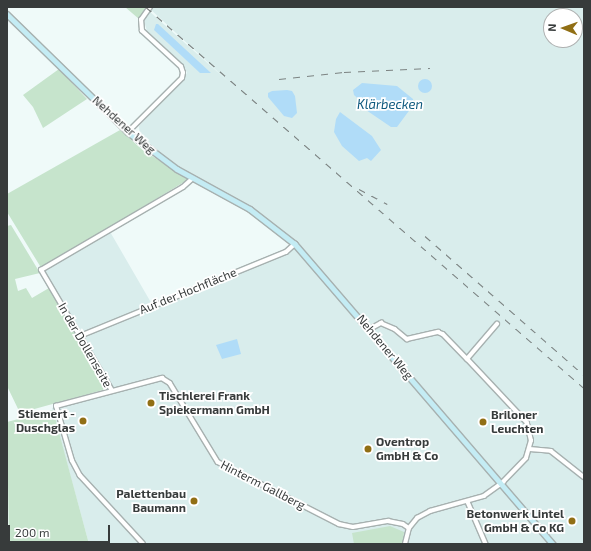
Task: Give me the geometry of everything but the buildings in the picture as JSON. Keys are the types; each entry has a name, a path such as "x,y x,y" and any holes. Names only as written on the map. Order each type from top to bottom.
{"street":[{"path":"128,132 182,78 184,73 181,67 142,31 141,20 150,7"},
{"name":"Nehdener Weg","path":"7,14 128,132 168,163 250,210 295,244 370,329 553,544"},
{"name":"In der Dollenseite","path":"143,544 80,476 72,460 56,406 112,391 41,270 183,187 193,178"},
{"name":"Auf der Hochfläche","path":"80,336 286,252 295,244"},
{"path":"370,329 381,323 395,329 407,339 438,332 443,334 527,423 530,431 530,449 520,466 501,484 484,496 468,502 426,512 409,528 405,544"},
{"path":"467,359 498,324"},
{"name":"Hinterm Gallberg","path":"112,391 167,379 218,462 339,524 354,527 388,521 404,524 409,528"},
{"path":"530,449 551,451 584,477"},
{"path":"468,502 486,544"}],"shaded area":[{"path":"148,7 584,7 584,544 89,544 52,408 114,393 44,269 109,230 153,306 289,252 294,241 263,215 163,158 140,139 139,126 187,73 185,68 147,31 144,21 149,11 230,83"}],"green space":[{"path":"125,7 146,7 139,19"},
{"path":"59,69 87,99 43,128 33,107 23,95"},
{"path":"120,130 144,151 189,179 44,267 40,266 7,212 7,194"},
{"path":"11,225 40,273 15,279 18,291 26,288 32,298 49,288 105,386 103,390 20,413 7,386 7,226"},
{"path":"53,410 89,544 9,544 7,422"},
{"path":"390,526 404,532 403,544 354,544 352,533"}],"water":[{"path":"156,24 158,24 211,73 200,73 154,30"},
{"path":"425,79 430,81 432,86 430,91 425,93 420,91 418,86 420,81"},
{"name":"Klärbecken","path":"362,83 397,86 413,99 414,104 397,127 391,127 366,110 366,106 354,95 353,90"},
{"path":"272,91 292,91 295,96 297,113 292,118 284,116 268,97 268,93"},
{"path":"340,112 372,136 381,150 371,161 367,158 359,161 342,146 334,132 336,119"},
{"path":"237,339 241,354 222,359 216,345"}],"railway":[{"path":"146,7 584,388"},
{"path":"279,79 344,72 430,68"},
{"path":"359,189 387,204"},
{"path":"425,236 584,375"}],"place":[{"name":"Tischlerei Frank Spiekermann GmbH","path":"151,403"},
{"name":"Stiemert - Duschglas","path":"83,421"},
{"name":"Briloner Leuchten","path":"483,422"},
{"name":"Oventrop GmbH & Co","path":"368,449"},
{"name":"Palettenbau Baumann","path":"194,501"},
{"name":"Betonwerk Lintel GmbH & Co KG","path":"572,521"}]}
